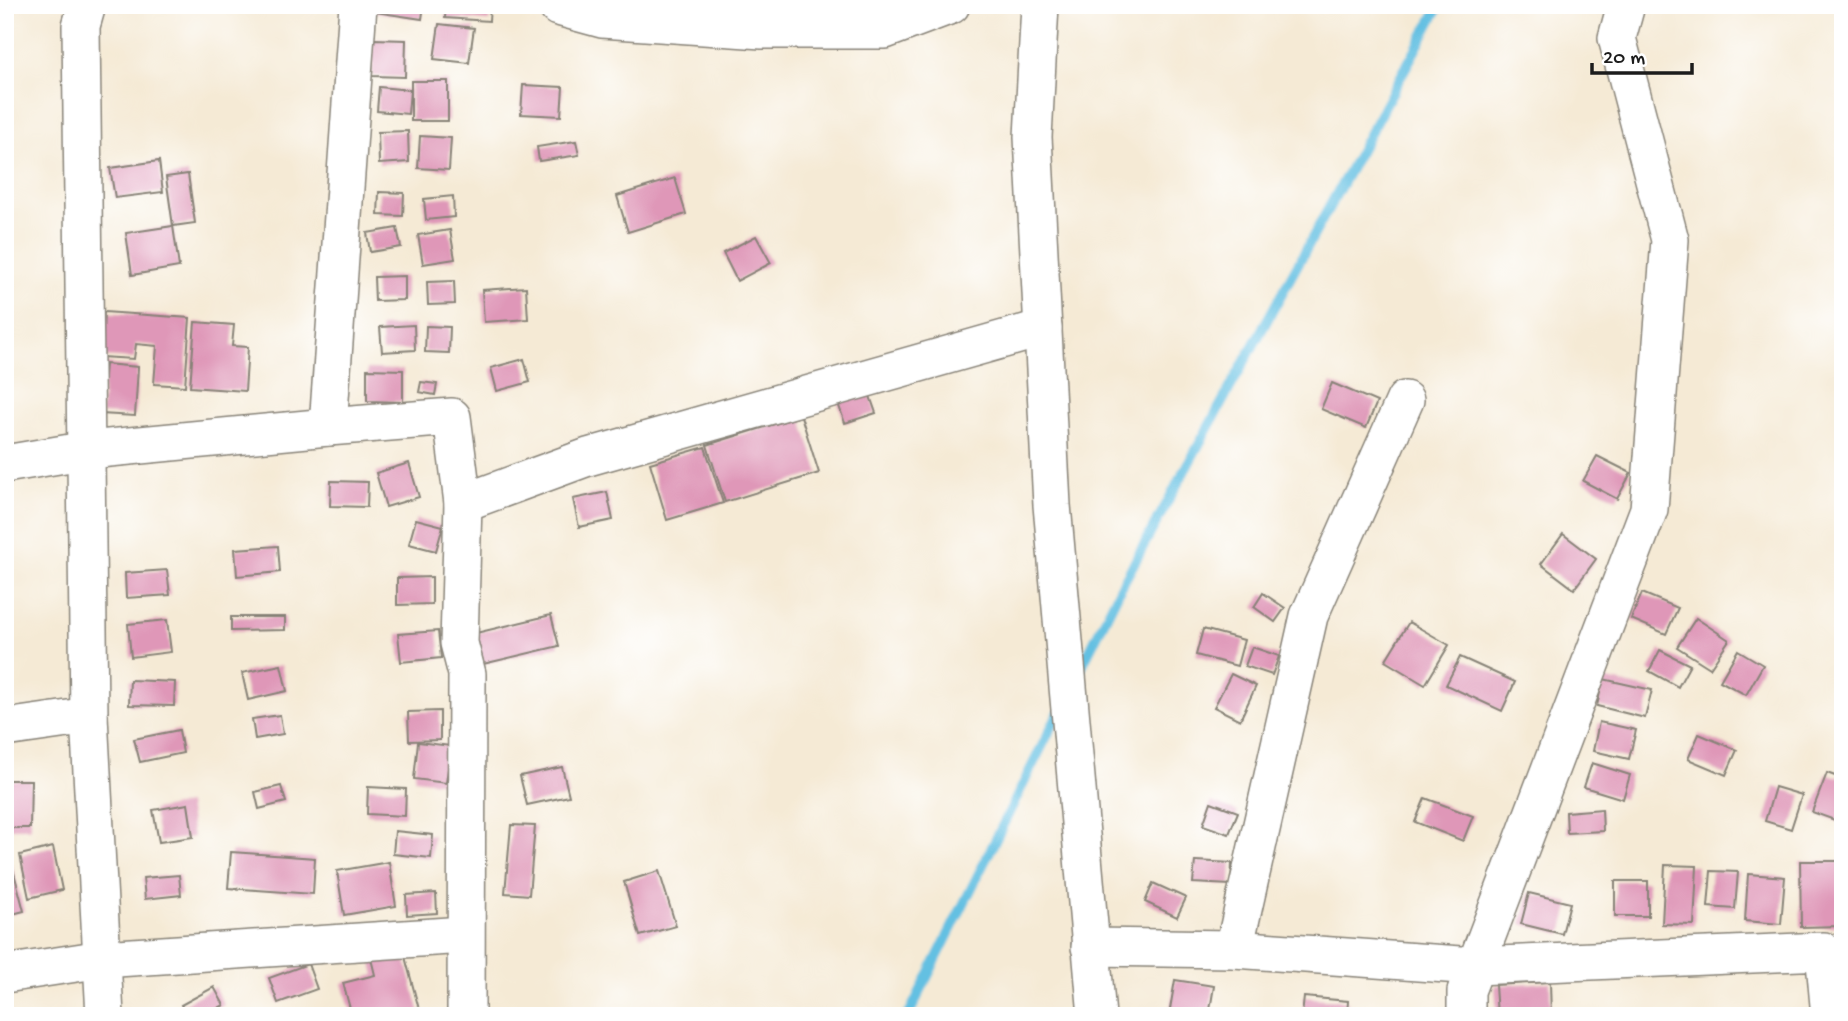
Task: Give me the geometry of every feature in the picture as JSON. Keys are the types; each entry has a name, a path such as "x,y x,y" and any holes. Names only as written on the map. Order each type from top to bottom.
{"street":[{"path":"87,5 81,26 89,716 105,1016"},
{"path":"328,427 358,5"},
{"path":"558,7 602,19 762,30 885,30 951,5"},
{"path":"1040,5 1033,137 1043,328 1062,629 1097,1016"},
{"path":"1466,1016 1466,991 1475,966 1649,509 1670,240 1617,38 1626,5"},
{"path":"463,503 588,457 1043,328"},
{"path":"1234,949 1309,615 1405,400"},
{"path":"5,464 88,450 452,417 463,503 459,643 467,674 464,935 466,1016"},
{"path":"5,727 89,716"},
{"path":"5,974 102,959 464,935"},
{"path":"1090,947 1234,949 1475,966 1834,951 1830,1016"}],"building":[{"path":"377,5 424,5 422,19 375,12"},
{"path":"446,5 490,5 489,21 445,18"},
{"path":"844,5 880,5 881,9 849,20"},
{"path":"439,24 474,28 469,63 434,59"},
{"path":"373,39 406,40 405,77 372,76"},
{"path":"411,81 448,81 448,121 411,121"},
{"path":"523,85 563,87 561,116 521,114"},
{"path":"379,87 410,90 408,114 377,111"},
{"path":"408,131 409,162 379,164 378,132"},
{"path":"420,136 451,138 449,170 418,168"},
{"path":"576,141 579,155 539,161 537,147"},
{"path":"159,161 163,192 115,198 110,168"},
{"path":"188,174 195,223 173,226 166,177"},
{"path":"675,178 686,214 628,232 617,196"},
{"path":"379,192 404,193 403,216 378,215"},
{"path":"453,196 454,217 426,220 424,199"},
{"path":"173,226 179,267 132,275 126,233"},
{"path":"397,228 401,247 370,252 367,233"},
{"path":"450,230 455,259 423,264 418,235"},
{"path":"756,236 771,263 737,281 723,253"},
{"path":"405,276 405,300 375,301 374,277"},
{"path":"454,281 455,304 428,305 427,282"},
{"path":"526,287 528,319 484,322 482,290"},
{"path":"104,312 190,318 185,386 154,384 157,346 136,344 134,359 101,357"},
{"path":"195,322 234,325 232,346 248,347 245,391 190,387"},
{"path":"414,325 415,350 382,352 380,327"},
{"path":"426,326 450,327 449,353 425,352"},
{"path":"524,359 530,382 497,391 491,368"},
{"path":"105,364 138,367 135,416 101,414"},
{"path":"367,369 403,370 403,402 367,401"},
{"path":"421,382 437,384 435,395 419,392"},
{"path":"865,382 876,413 845,423 834,392"},
{"path":"1332,383 1377,402 1366,428 1321,409"},
{"path":"801,416 819,473 725,502 707,445"},
{"path":"705,447 723,503 667,520 650,463"},
{"path":"1597,456 1631,473 1617,499 1583,481"},
{"path":"409,463 419,497 386,507 376,473"},
{"path":"331,481 368,482 367,507 330,506"},
{"path":"607,492 613,520 579,527 573,499"},
{"path":"416,519 443,526 436,551 409,544"},
{"path":"1563,534 1596,559 1574,589 1541,564"},
{"path":"278,546 280,572 237,576 235,549"},
{"path":"167,570 170,595 126,598 125,573"},
{"path":"432,577 432,604 397,605 397,578"},
{"path":"1263,593 1285,608 1275,622 1254,607"},
{"path":"1642,593 1678,608 1666,634 1631,619"},
{"path":"551,615 559,646 483,664 476,633"},
{"path":"231,617 285,617 285,630 231,631"},
{"path":"1696,618 1729,640 1710,668 1677,647"},
{"path":"167,620 171,652 131,657 128,624"},
{"path":"1409,622 1449,645 1425,685 1385,661"},
{"path":"1203,629 1244,640 1237,666 1196,655"},
{"path":"438,631 441,658 401,662 398,634"},
{"path":"1252,647 1279,656 1272,675 1245,666"},
{"path":"1660,650 1690,665 1678,687 1649,671"},
{"path":"1738,650 1763,665 1746,695 1720,681"},
{"path":"1460,657 1515,682 1502,711 1446,685"},
{"path":"281,665 287,691 248,700 242,673"},
{"path":"1231,674 1256,686 1240,720 1214,707"},
{"path":"1603,679 1652,690 1645,718 1597,706"},
{"path":"130,680 175,682 174,706 129,705"},
{"path":"440,711 440,740 409,741 408,712"},
{"path":"280,715 283,734 255,739 252,719"},
{"path":"1599,722 1636,730 1629,759 1593,751"},
{"path":"179,730 183,753 140,762 134,739"},
{"path":"1699,734 1737,750 1726,775 1688,759"},
{"path":"418,742 451,746 446,783 414,779"},
{"path":"1592,763 1630,775 1623,799 1584,787"},
{"path":"562,767 569,796 527,805 520,776"},
{"path":"1827,773 1843,779 1843,813 1840,822 1812,812"},
{"path":"5,780 31,780 30,828 5,828"},
{"path":"281,786 286,802 259,809 255,792"},
{"path":"368,787 406,789 405,816 367,814"},
{"path":"1775,787 1802,795 1791,829 1765,821"},
{"path":"1425,798 1473,816 1463,841 1415,822"},
{"path":"1211,802 1238,812 1229,834 1203,825"},
{"path":"188,804 193,837 159,842 153,810"},
{"path":"1602,809 1603,831 1567,833 1566,812"},
{"path":"511,825 535,826 529,895 505,893"},
{"path":"395,831 433,835 431,858 393,854"},
{"path":"53,847 62,890 29,898 20,855"},
{"path":"231,852 315,858 313,894 228,888"},
{"path":"1195,861 1232,863 1231,885 1193,883"},
{"path":"1800,861 1841,861 1842,926 1801,927"},
{"path":"389,862 396,906 344,915 337,871"},
{"path":"12,865 24,911 5,916 5,867"},
{"path":"1665,865 1697,866 1694,925 1662,924"},
{"path":"659,871 676,926 640,936 624,882"},
{"path":"1711,871 1738,872 1735,909 1708,907"},
{"path":"1748,874 1785,877 1781,924 1745,921"},
{"path":"179,875 181,895 145,899 143,878"},
{"path":"1615,881 1648,881 1648,916 1615,916"},
{"path":"1153,883 1186,898 1177,917 1145,902"},
{"path":"436,893 437,913 407,915 406,895"},
{"path":"1529,893 1570,903 1562,934 1521,924"},
{"path":"400,938 420,1013 408,1016 352,1016 343,983 375,975 368,946"},
{"path":"308,964 317,989 278,1003 269,978"},
{"path":"1175,980 1214,986 1209,1016 1169,1015"},
{"path":"1550,982 1551,1016 1497,1016 1495,985"},
{"path":"214,987 224,1005 204,1016 187,1016 181,1005"},
{"path":"1304,997 1348,1001 1347,1016 1302,1016"}],"waterway":[{"path":"1079,672 1122,585 1440,5"},
{"path":"908,1016 1058,714"}]}
